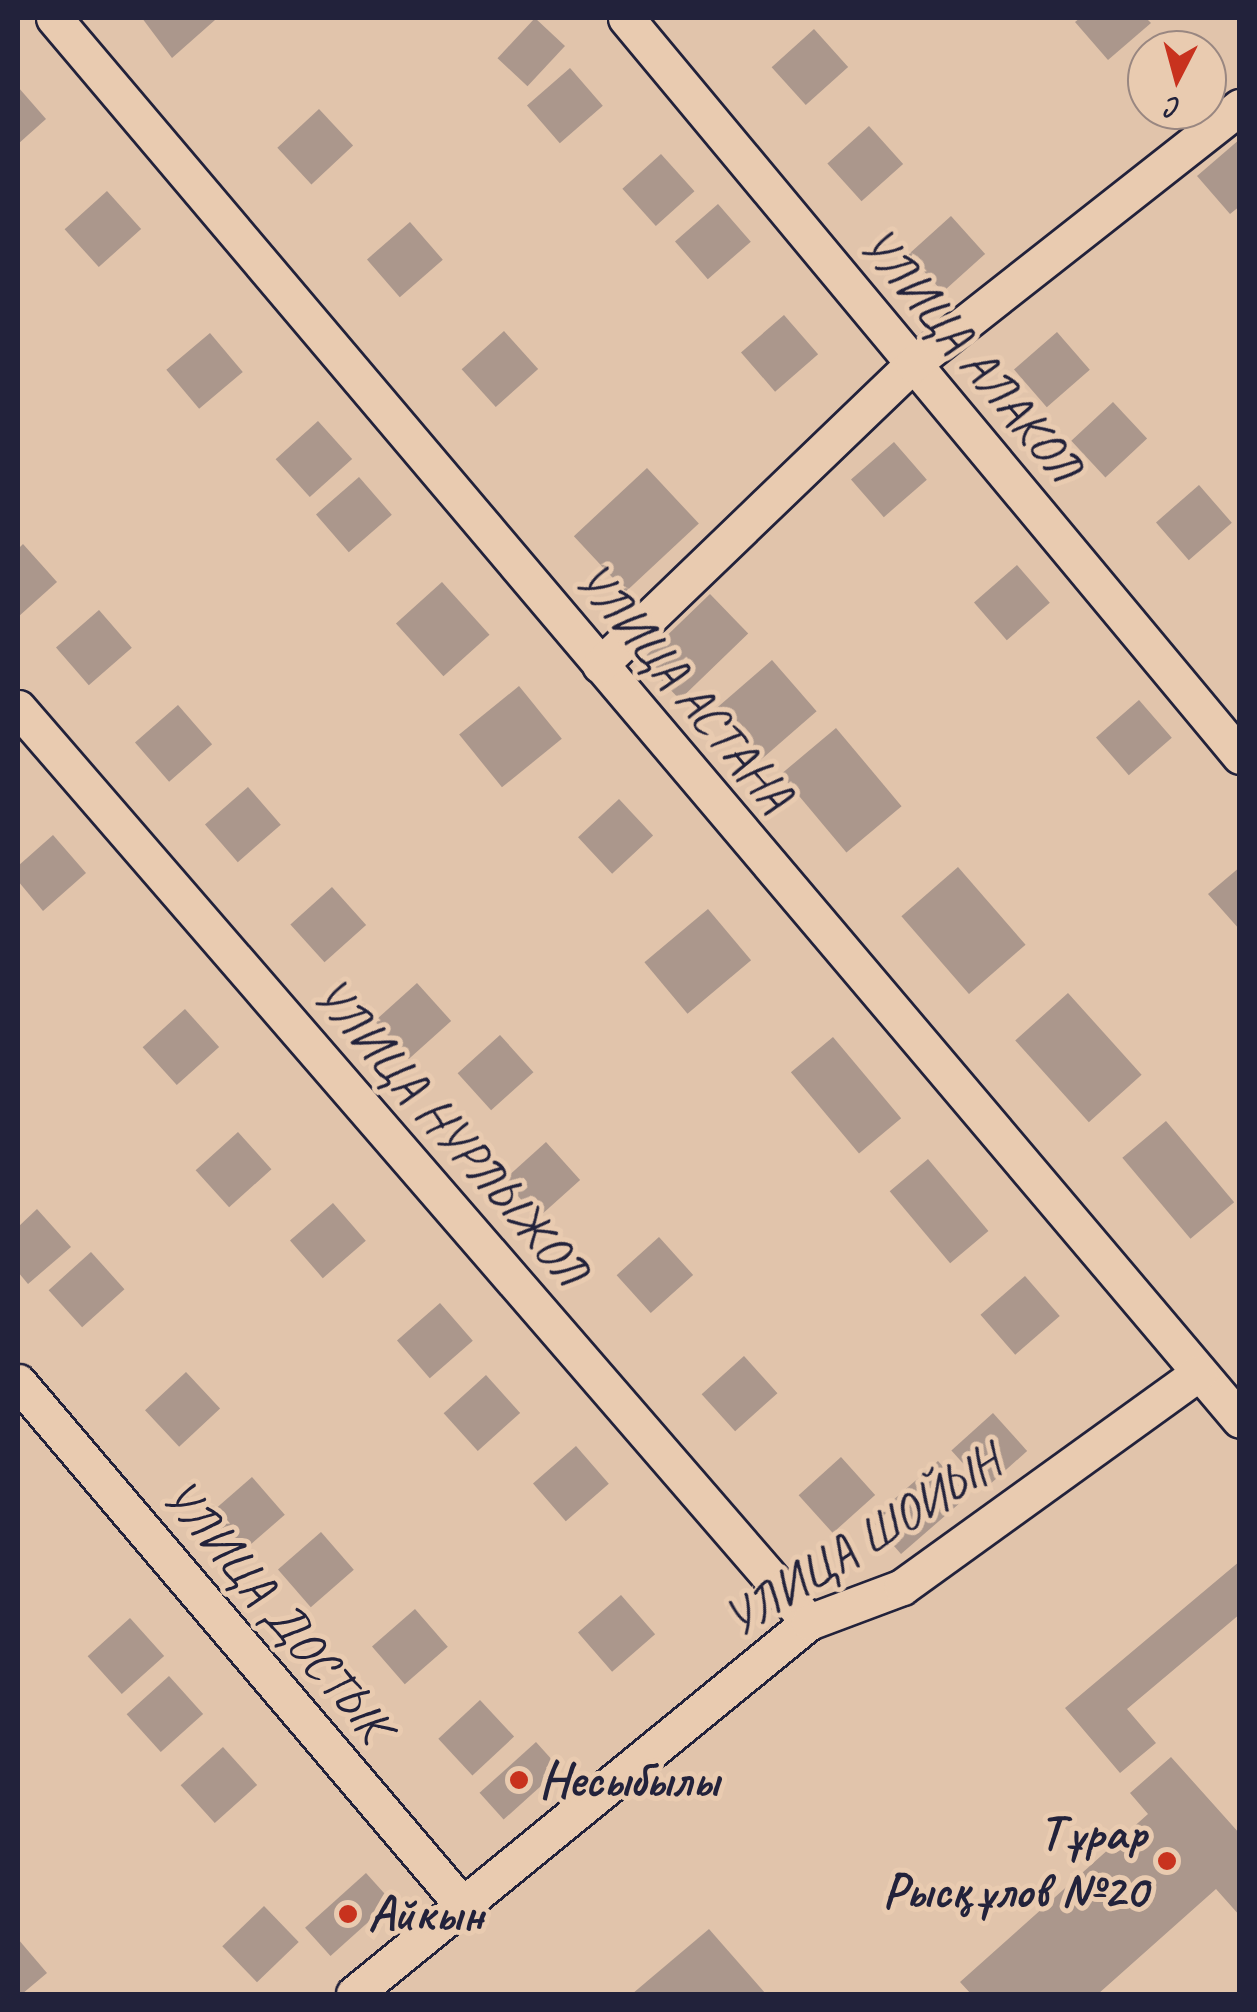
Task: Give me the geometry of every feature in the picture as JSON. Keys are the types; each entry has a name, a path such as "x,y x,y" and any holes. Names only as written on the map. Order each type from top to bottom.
{"street":[{"name":"УЛИЦА АСТАНА","path":"54,18 1240,1420"},
{"name":"УЛИЦА АЛАКОЛ","path":"626,18 1240,756"},
{"path":"600,665 914,364 1240,107"},
{"name":"УЛИЦА НУРЛЫЖОЛ","path":"18,708 809,1622"},
{"name":"УЛИЦА ШОЙЫН","path":"354,1994 460,1902 809,1622 902,1587 1199,1372"},
{"name":"УЛИЦА ДОСТЫК","path":"18,1382 460,1902"}],"building":[{"path":"142,18 212,18 215,20 172,58"},
{"path":"535,18 565,46 527,86 497,58"},
{"path":"1080,18 1146,18 1151,23 1143,30 1127,30 1127,44 1108,60 1075,22"},
{"path":"814,29 848,67 806,105 772,67"},
{"path":"570,68 603,106 560,143 527,105"},
{"path":"18,87 46,119 18,144"},
{"path":"319,109 353,146 311,184 277,148"},
{"path":"869,126 903,164 862,201 827,163"},
{"path":"1240,139 1240,206 1230,214 1197,176"},
{"path":"661,154 694,191 656,226 622,189"},
{"path":"107,191 141,229 99,267 65,229"},
{"path":"718,204 751,242 708,279 675,241"},
{"path":"951,216 985,254 943,292 909,254"},
{"path":"410,222 443,260 400,297 367,259"},
{"path":"784,315 818,354 775,392 741,352"},
{"path":"504,331 538,369 496,407 462,369"},
{"path":"1057,332 1090,370 1047,407 1014,369"},
{"path":"210,333 243,372 199,409 166,370"},
{"path":"1113,402 1147,439 1105,477 1071,441"},
{"path":"318,421 352,459 310,497 276,459"},
{"path":"894,442 927,480 884,517 851,479"},
{"path":"647,468 699,524 626,592 574,536"},
{"path":"359,477 392,515 349,552 316,514"},
{"path":"1199,485 1232,523 1189,560 1156,522"},
{"path":"23,544 57,582 18,617 18,549"},
{"path":"1017,565 1050,603 1007,640 974,602"},
{"path":"442,582 490,635 443,676 396,623"},
{"path":"710,594 748,634 680,700 642,660"},
{"path":"99,610 132,648 89,685 56,647"},
{"path":"772,660 817,711 759,761 715,710"},
{"path":"519,686 562,739 502,787 459,734"},
{"path":"1139,700 1172,738 1129,775 1096,737"},
{"path":"178,705 212,744 169,782 135,742"},
{"path":"836,728 902,806 846,852 781,774"},
{"path":"248,787 281,825 238,862 205,824"},
{"path":"619,799 653,836 612,874 578,837"},
{"path":"53,835 86,873 43,911 18,881 18,866"},
{"path":"958,867 1026,945 969,994 901,916"},
{"path":"1240,867 1240,930 1208,894"},
{"path":"332,887 366,925 325,962 290,924"},
{"path":"708,909 751,960 687,1014 644,962"},
{"path":"417,983 451,1021 409,1059 375,1021"},
{"path":"1068,993 1142,1075 1089,1122 1015,1041"},
{"path":"185,1009 219,1047 177,1085 143,1047"},
{"path":"500,1035 533,1072 491,1110 458,1073"},
{"path":"833,1037 901,1118 859,1154 791,1072"},
{"path":"1166,1121 1234,1202 1190,1239 1122,1158"},
{"path":"238,1132 271,1169 229,1207 196,1170"},
{"path":"546,1142 580,1180 538,1218 504,1180"},
{"path":"928,1159 988,1231 950,1263 890,1191"},
{"path":"333,1203 366,1241 323,1278 290,1240"},
{"path":"37,1209 71,1247 28,1284 18,1272 18,1227"},
{"path":"659,1237 693,1275 651,1313 617,1275"},
{"path":"91,1252 124,1289 82,1327 49,1290"},
{"path":"1025,1276 1060,1316 1015,1355 980,1315"},
{"path":"440,1303 473,1341 430,1378 397,1340"},
{"path":"744,1356 777,1393 735,1431 702,1394"},
{"path":"186,1372 220,1409 179,1447 145,1410"},
{"path":"486,1375 520,1413 478,1451 444,1413"},
{"path":"993,1413 1027,1451 986,1488 951,1450"},
{"path":"576,1446 609,1484 566,1521 533,1483"},
{"path":"841,1457 875,1495 833,1533 799,1495"},
{"path":"938,1461 968,1496 901,1554 871,1519"},
{"path":"252,1477 285,1515 242,1552 209,1514"},
{"path":"321,1532 354,1570 311,1607 278,1569"},
{"path":"1240,1561 1240,1614 1127,1709 1156,1743 1120,1773 1065,1708"},
{"path":"621,1595 655,1634 612,1672 578,1632"},
{"path":"415,1609 448,1647 405,1684 372,1646"},
{"path":"130,1618 164,1656 122,1694 88,1656"},
{"path":"169,1676 203,1714 161,1752 127,1714"},
{"path":"480,1700 514,1737 472,1775 438,1739"},
{"name":"Несыбылы","path":"536,1742 560,1769 504,1820 480,1793"},
{"path":"223,1747 257,1785 215,1823 181,1785"},
{"name":"Тұрар Рысқұлов №20","path":"1171,1757 1240,1834 1240,1916 1216,1889 1098,1994 971,1994 960,1982 1148,1814 1130,1793"},
{"name":"Айкын","path":"366,1873 391,1901 330,1956 305,1928"},
{"path":"264,1906 299,1942 257,1982 222,1946"},
{"name":"Тұрар Рысқұлов №20","path":"709,1929 766,1994 632,1994"},
{"path":"18,1939 47,1973 22,1994 18,1994"}],"place":[{"name":"Несыбылы","path":"519,1780"},
{"name":"Тұрар Рысқұлов №20","path":"1167,1861"},
{"name":"Айкын","path":"348,1914"}]}
